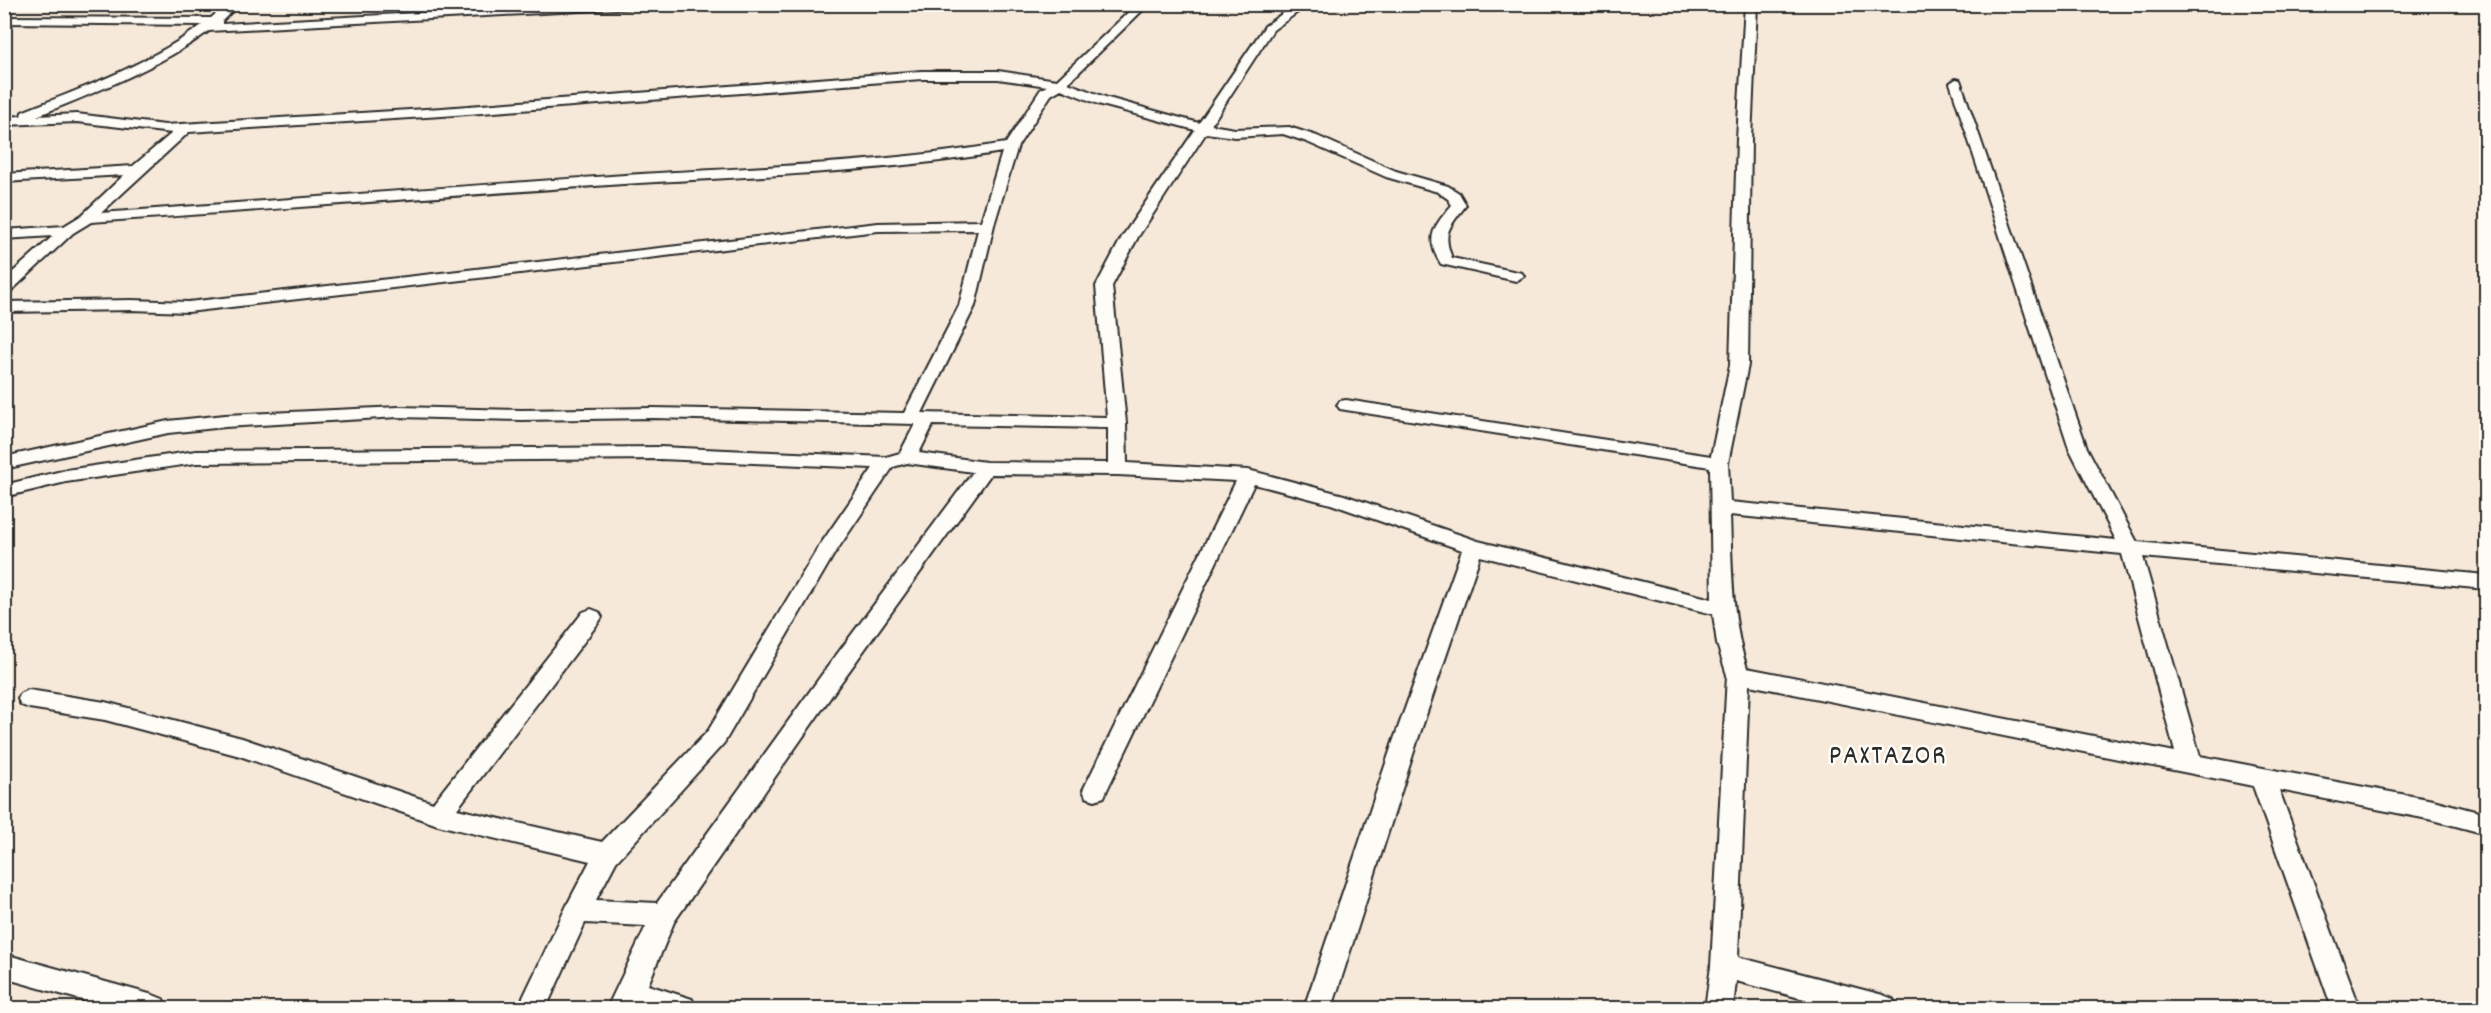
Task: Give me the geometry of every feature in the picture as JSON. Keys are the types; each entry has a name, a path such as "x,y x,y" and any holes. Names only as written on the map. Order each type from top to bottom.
{"street":[{"path":"6,122 134,72 174,52 212,25 234,4"},
{"path":"4,20 212,25 652,4"},
{"path":"532,1008 577,911 607,855 716,737 825,553 897,460 919,417 968,306 987,225 1011,146 1046,92 1060,84 1144,4"},
{"path":"1118,469 1117,423 1104,286 1130,237 1269,28 1304,4"},
{"path":"1719,1008 1724,966 1738,675 1728,644 1723,609 1719,463 1739,365 1744,139 1751,4"},
{"path":"6,122 77,118 165,129 442,112 922,75 998,75 1060,84 1103,101 1203,128 1235,133 1284,130 1312,139 1390,174 1443,189 1454,196 1459,205 1438,232 1438,243 1446,261 1516,276"},
{"path":"1956,83 2078,448 2130,548 2190,764"},
{"path":"4,289 68,230 87,218 185,128"},
{"path":"87,218 648,178 860,166 959,156 1011,146"},
{"path":"4,178 137,170"},
{"path":"4,307 132,305 188,307 878,227 987,225"},
{"path":"4,235 68,230"},
{"path":"1346,405 1719,463"},
{"path":"4,463 168,427 225,421 399,412 521,415 653,413 919,417 1117,423"},
{"path":"4,491 66,476 196,457 660,453 897,460 986,468 1118,469 1248,476 1337,499 1473,547 1723,609"},
{"path":"682,1008 626,1000 664,915 831,679 986,468"},
{"path":"1095,790 1248,476"},
{"path":"1721,508 2338,570 2487,582"},
{"path":"1318,1008 1405,742 1473,547"},
{"path":"438,815 591,617"},
{"path":"1738,675 2433,810 2487,824"},
{"path":"29,699 105,711 242,747 438,815 607,855"},
{"path":"2262,777 2346,1008"},
{"path":"577,911 664,915"},
{"path":"4,966 153,1008"},
{"path":"1724,966 1883,1008"}],"district":[{"name":"PAXTAZOR","path":"1888,758"}]}
